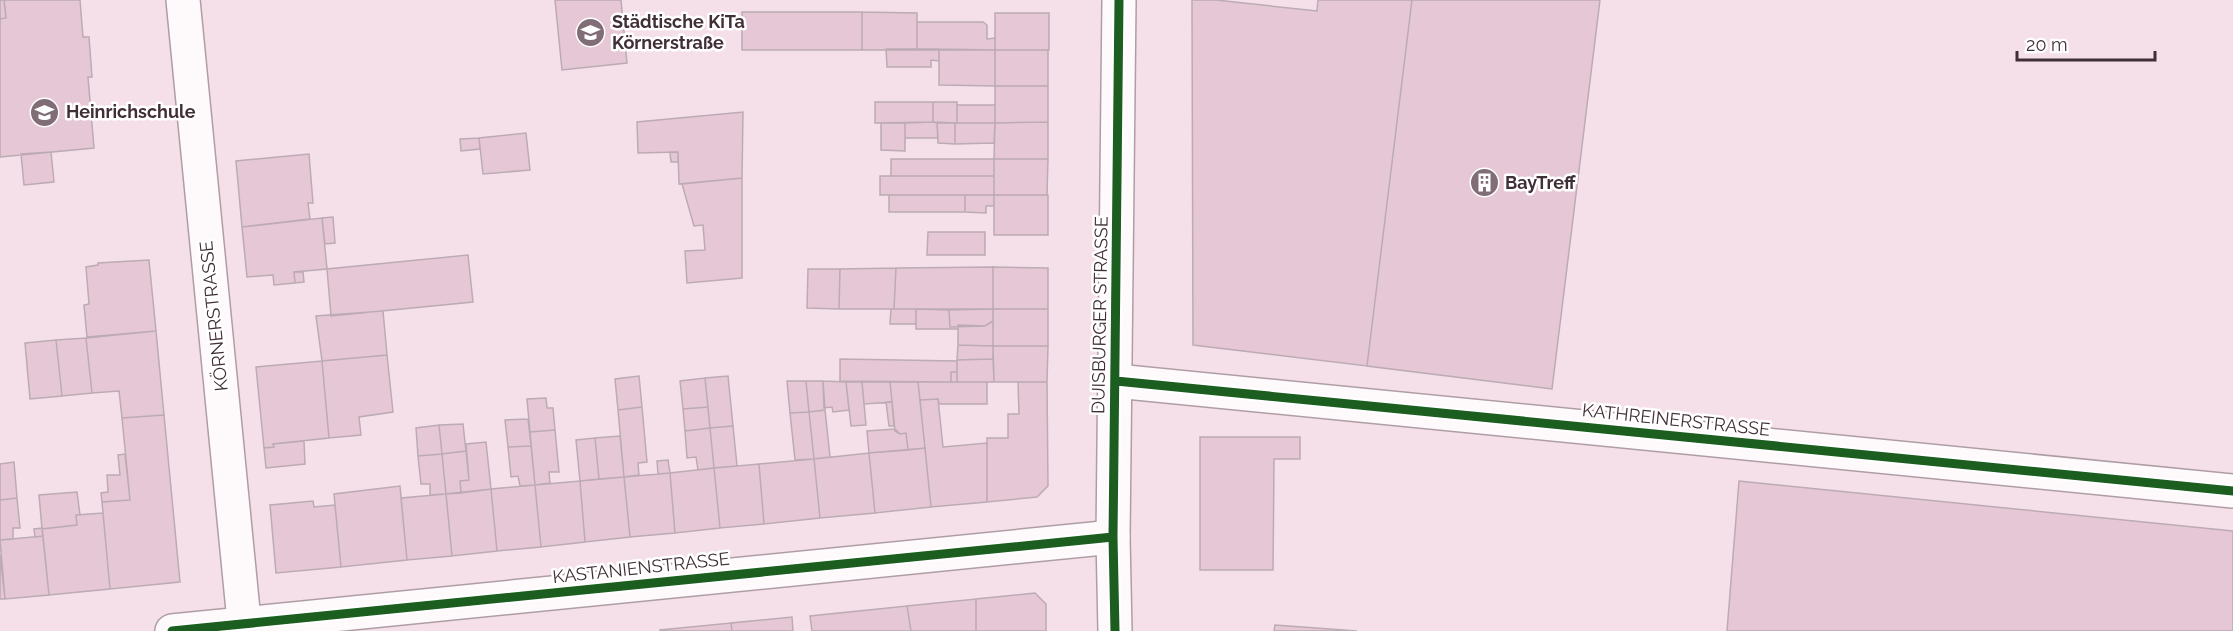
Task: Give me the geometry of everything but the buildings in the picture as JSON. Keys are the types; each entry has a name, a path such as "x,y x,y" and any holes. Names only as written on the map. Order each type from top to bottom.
{"street":[{"name":"KÖRNERSTRASSE","path":"183,0 245,627"},
{"name":"DUISBURGER STRASSE","path":"1115,631 1113,537 1119,0"},
{"name":"KATHREINERSTRASSE","path":"1116,381 2233,491"},
{"name":"KASTANIENSTRASSE","path":"172,631 245,627 1113,537"}],"cycle path":[{"path":"1115,631 1113,537 1119,0"},
{"path":"1116,381 2233,491"},
{"path":"172,631 1113,537"}],"place":[{"name":"Städtische KiTa Körnerstraße","path":"591,32"},
{"name":"Heinrichschule","path":"45,112"},
{"name":"BayTreff","path":"1484,183"}]}
